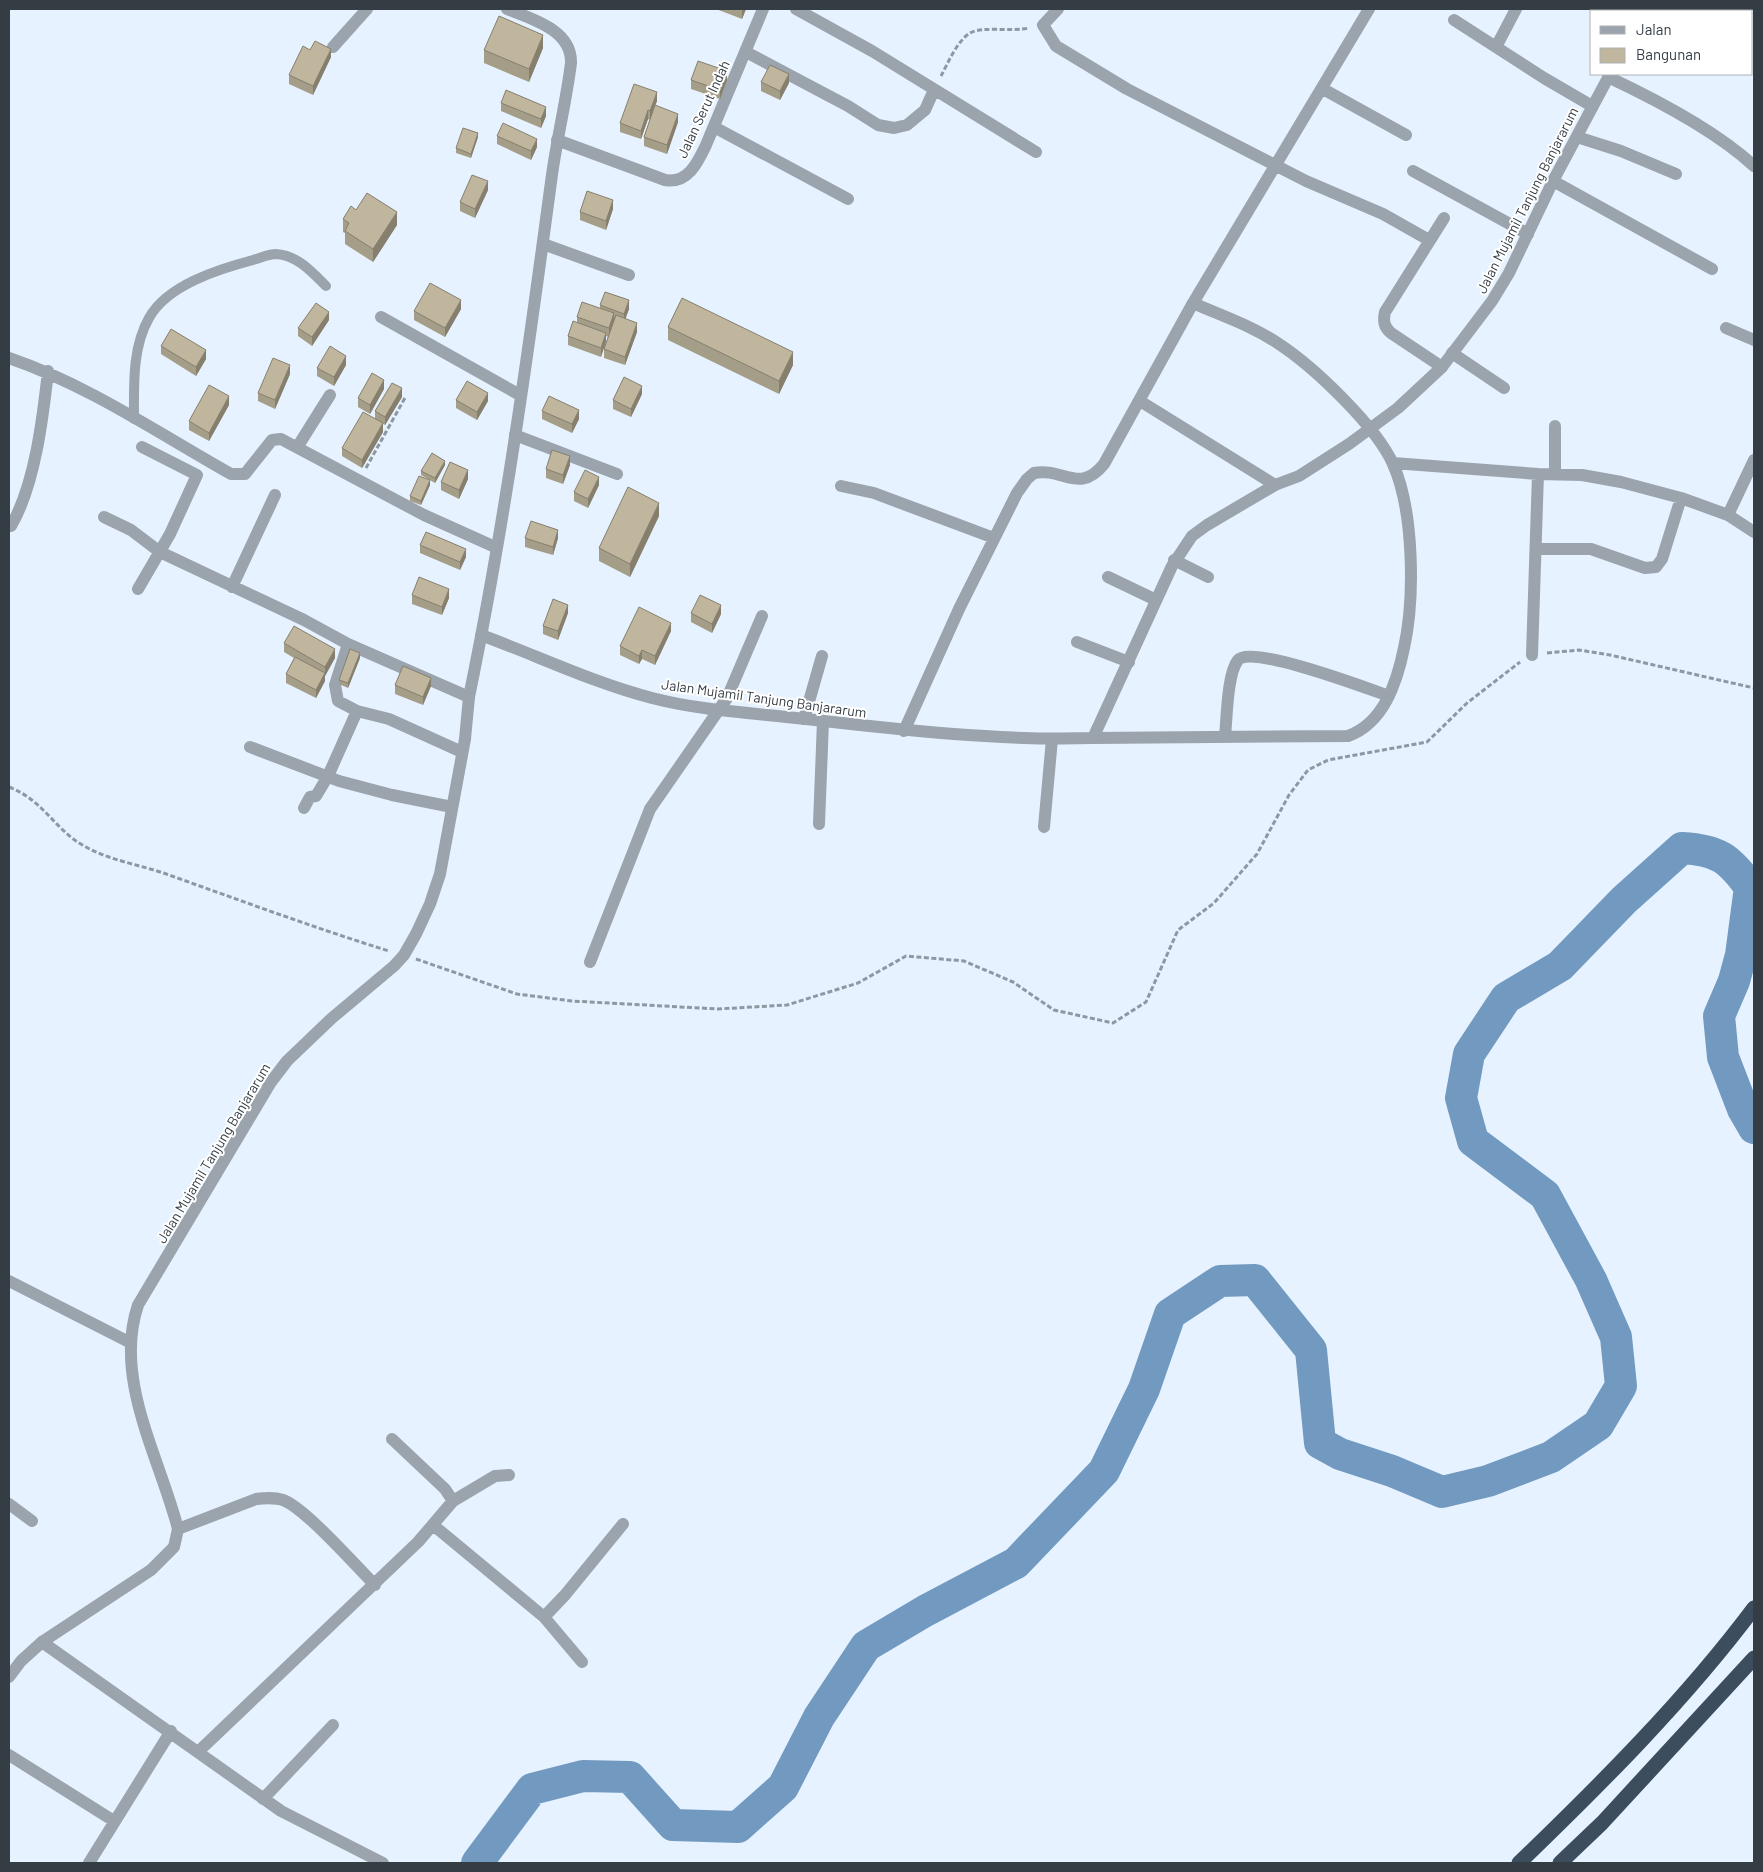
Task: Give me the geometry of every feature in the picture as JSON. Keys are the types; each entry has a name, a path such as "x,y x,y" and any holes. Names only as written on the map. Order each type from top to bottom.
{"highway":[{"path":"1519,1863 1572,1812 1675,1704 1754,1608"},
{"path":"1560,1863 1602,1823 1754,1658"}],"street":[{"path":"333,47 367,9"},
{"path":"481,635 532,328 557,140 570,71 569,48 558,34 507,9"},
{"name":"Jalan Serut Indah","path":"557,140 665,180 675,181 690,172 699,159 714,127 763,9"},
{"path":"796,9 1036,152"},
{"path":"1058,9 1043,25 1056,46 1078,60 1127,88 1277,166 1383,214 1429,240"},
{"path":"904,731 959,608 1017,493 1030,475 1042,472 1084,479 1097,473 1111,453 1193,303 1277,166 1369,9"},
{"path":"1496,47 1516,9"},
{"path":"1454,20 1544,78 1592,106"},
{"path":"746,52 848,106 878,125 894,128 908,125 925,110 934,90"},
{"path":"1609,75 1723,141 1754,166"},
{"name":"Jalan Mujamil Tanjung Banjararum","path":"178,1529 172,1504 152,1448 135,1385 131,1343 135,1315 150,1283 271,1082 305,1043 380,979 406,952 416,934 430,904 440,874 481,635 609,685 653,698 717,710 904,731 1052,739 1093,738 1174,560 1198,530 1275,485 1299,476 1349,444 1398,408 1442,367 1492,301 1609,75"},
{"path":"1323,89 1406,135"},
{"path":"714,127 848,199"},
{"path":"1576,137 1621,151 1676,174"},
{"path":"1413,171 1528,234"},
{"path":"1553,181 1712,270"},
{"path":"1442,367 1386,330 1383,320 1385,312 1444,218"},
{"path":"542,244 629,275"},
{"path":"1093,738 1225,736 1337,738 1348,736 1368,726 1389,696 1402,657 1410,620 1412,584 1405,514 1393,464 1370,427 1306,364 1278,343 1193,303"},
{"path":"381,318 520,395"},
{"path":"1726,328 1754,340"},
{"path":"1452,353 1504,388"},
{"path":"9,358 48,371 109,403 231,474 245,474 272,440 282,439 424,515 495,547"},
{"path":"11,526 22,504 33,461 44,413 48,371"},
{"path":"298,446 330,395"},
{"path":"1140,401 1275,485"},
{"path":"1555,426 1555,474"},
{"path":"515,435 617,474"},
{"path":"138,589 160,552 196,475 142,446"},
{"path":"1728,515 1754,460"},
{"path":"1393,464 1538,474 1582,475 1621,482 1681,498 1728,515 1754,532"},
{"path":"1532,655 1538,474"},
{"path":"841,486 874,493 994,538"},
{"path":"232,587 275,495"},
{"path":"1537,549 1591,549 1645,568 1656,567 1662,559 1681,498"},
{"path":"104,517 131,530 160,552 304,620 348,644 469,697"},
{"path":"1174,560 1208,577"},
{"path":"1108,577 1156,600"},
{"path":"590,962 650,809 727,698 762,616"},
{"path":"1076,642 1129,662"},
{"path":"348,644 335,690 338,701 357,711 389,719 462,752"},
{"path":"804,719 822,656"},
{"path":"1225,736 1233,671 1238,661 1244,657 1266,658 1311,670 1389,696"},
{"path":"304,808 310,797 316,796 328,776 357,711"},
{"path":"819,824 823,721"},
{"path":"1044,827 1052,739"},
{"path":"250,747 328,776 392,795 452,806"},
{"path":"9,1281 131,1343"},
{"path":"392,1439 439,1483 453,1501"},
{"path":"199,1751 375,1585 433,1525 453,1501 495,1476 509,1475"},
{"path":"9,1677 21,1660 42,1642 151,1570 174,1547 178,1529 256,1499 276,1498 284,1500 309,1519 375,1585"},
{"path":"9,1504 32,1521"},
{"path":"544,1617 566,1595 623,1524"},
{"path":"433,1525 544,1617 582,1662"},
{"path":"42,1642 199,1751 264,1799 336,1841 383,1863"},
{"path":"264,1799 333,1725"},
{"path":"89,1863 171,1732"},
{"path":"9,1755 114,1821"}],"lane":[{"path":"134,419 134,377 141,334 156,307 186,283 231,266 275,254 301,262 326,286"}],"path":[{"path":"934,90 958,46 970,33 980,30 1016,31 1043,25"},
{"path":"359,479 406,396"},
{"path":"9,787 34,800 71,837 104,856 155,870 323,930 406,952 517,994 572,1001 718,1009 787,1004 858,983 906,956 964,961 1013,982 1054,1010 1114,1023 1146,1002 1178,930 1214,903 1258,854 1289,795 1308,770 1328,760 1427,742 1467,703 1506,671 1532,655 1579,650 1610,655 1754,688"}],"building":[{"path":"499,16 543,35 529,69 484,50"},
{"path":"315,41 331,49 313,86 289,75 303,46 310,50"},
{"path":"698,61 727,71 720,90 691,80"},
{"path":"770,65 789,74 780,91 761,82"},
{"path":"634,84 657,92 641,131 620,123"},
{"path":"506,90 546,107 541,119 501,103"},
{"path":"655,105 678,114 667,145 644,137"},
{"path":"503,123 537,139 531,151 497,136"},
{"path":"463,128 478,133 471,154 456,148"},
{"path":"472,175 488,181 475,209 460,202"},
{"path":"587,191 613,200 606,221 580,212"},
{"path":"367,193 397,212 373,249 345,231 349,223 343,219 351,206 356,210"},
{"path":"430,283 461,300 445,328 414,311"},
{"path":"605,292 629,300 624,314 600,305"},
{"path":"682,298 793,352 779,381 668,327"},
{"path":"582,302 614,313 609,328 577,317"},
{"path":"316,303 329,312 312,337 298,328"},
{"path":"616,315 637,323 625,357 604,349"},
{"path":"573,321 606,333 601,348 568,336"},
{"path":"171,329 206,350 196,367 161,346"},
{"path":"330,346 346,356 334,377 317,368"},
{"path":"273,358 290,365 275,400 258,393"},
{"path":"372,373 384,380 370,405 358,398"},
{"path":"624,377 642,386 631,409 613,400"},
{"path":"467,381 488,393 477,412 456,400"},
{"path":"392,383 402,388 385,417 375,411"},
{"path":"209,385 229,396 209,433 189,421"},
{"path":"549,396 579,410 572,424 542,411"},
{"path":"363,412 383,423 362,460 342,448"},
{"path":"552,450 570,456 563,475 546,469"},
{"path":"432,453 445,461 435,478 421,471"},
{"path":"450,462 468,470 459,490 441,482"},
{"path":"585,470 599,477 588,499 574,492"},
{"path":"419,476 430,480 421,501 410,496"},
{"path":"628,487 659,503 630,564 599,548"},
{"path":"531,521 558,530 553,547 525,538"},
{"path":"426,532 466,549 460,562 420,545"},
{"path":"419,577 449,589 442,607 412,595"},
{"path":"700,595 721,605 712,624 691,613"},
{"path":"553,599 568,605 558,631 543,626"},
{"path":"639,607 671,623 655,656 642,650 639,656 620,646"},
{"path":"294,626 335,649 325,667 284,643"},
{"path":"350,649 360,653 348,683 339,680"},
{"path":"295,657 325,673 316,690 286,674"},
{"path":"403,666 431,678 423,697 395,685"}],"waterway":[{"path":"477,1863 532,1789 583,1776 630,1777 673,1825 738,1827 783,1787 819,1717 866,1646 925,1611 1016,1563 1104,1471 1144,1389 1170,1314 1220,1281 1255,1280 1311,1350 1320,1443 1340,1454 1392,1471 1442,1492 1488,1481 1551,1457 1598,1425 1621,1386 1616,1337 1591,1280 1545,1195 1473,1141 1461,1098 1469,1054 1506,998 1560,966 1624,900 1682,848 1705,851 1722,857 1736,869 1750,887 1741,955 1734,981 1719,1016 1723,1057 1743,1109 1754,1128"}]}
